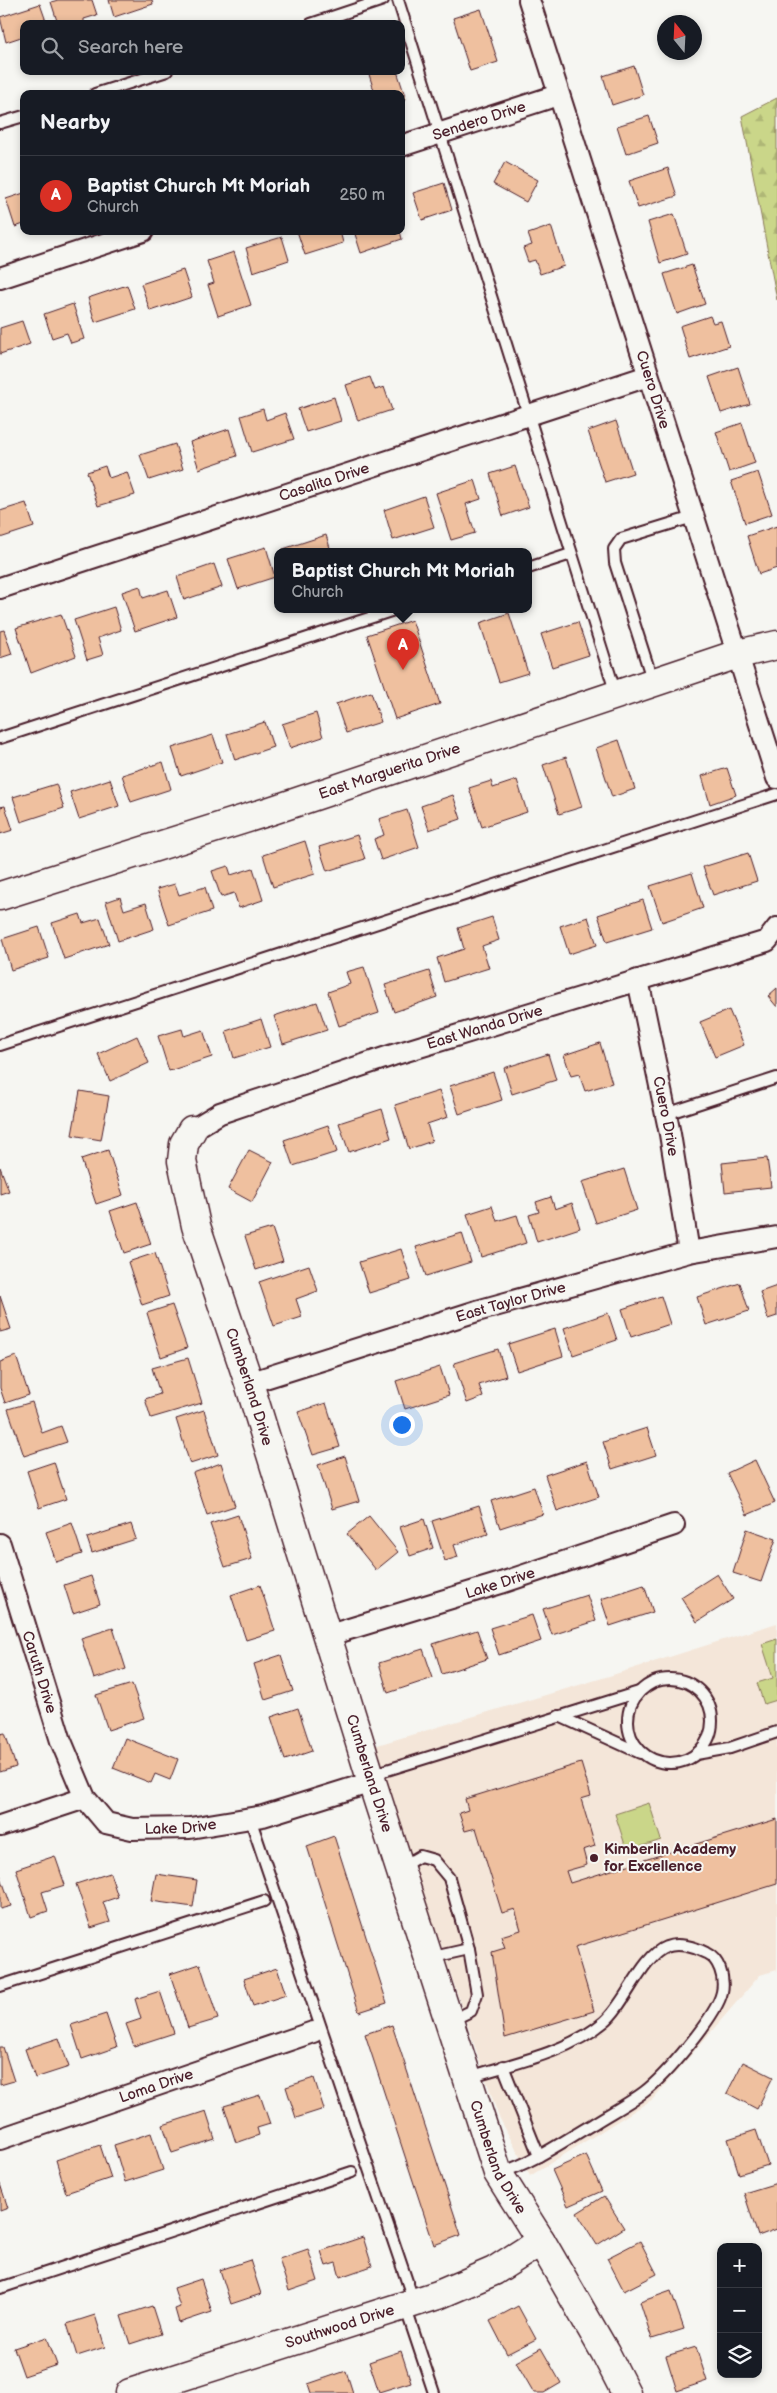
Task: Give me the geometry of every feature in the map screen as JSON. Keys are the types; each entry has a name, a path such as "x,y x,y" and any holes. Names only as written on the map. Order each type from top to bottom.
{"street":[{"name":"Cuero Drive","path":"529,0 777,778"},
{"name":"Sendero Drive","path":"405,145 558,95"},
{"path":"0,278 131,235"},
{"name":"Casalita Drive","path":"0,588 648,376"},
{"name":"East Marguerita Drive","path":"0,896 270,811 738,654 777,645"},
{"name":"East Wanda Drive","path":"192,1130 220,1112 393,1055 767,941 777,928"},
{"name":"Cuero Drive","path":"638,980 666,1114 689,1252"},
{"name":"Cumberland Drive","path":"192,1130 184,1144 182,1161 196,1226 249,1383 326,1636 449,2022 469,2077 498,2173 542,2241 626,2393"},
{"name":"East Taylor Drive","path":"249,1383 477,1311 689,1252 777,1237"},
{"name":"Lake Drive","path":"326,1636 502,1583 674,1525"},
{"name":"Caruth Drive","path":"0,1544 61,1741 85,1798"},
{"name":"Lake Drive","path":"85,1798 106,1823 132,1829 190,1828 250,1818 371,1778"},
{"path":"0,1826 85,1798"},
{"name":"Loma Drive","path":"0,2139 313,2032"},
{"name":"Southwood Drive","path":"130,2393 438,2295 494,2271 542,2241"}],"lane":[{"path":"323,20 383,0"},
{"path":"398,0 404,20"},
{"path":"405,23 616,695"},
{"path":"108,90 154,75"},
{"path":"0,123 20,117"},
{"path":"653,683 614,563 614,549 621,539 694,516"},
{"path":"532,567 571,554"},
{"path":"0,738 385,613"},
{"path":"0,1046 777,794"},
{"path":"666,1114 777,1078"},
{"path":"559,1716 656,1761 670,1763 684,1761 696,1754 706,1743 711,1731 712,1717 708,1704 701,1692 690,1684 677,1679 663,1679 650,1684 639,1692 631,1703 627,1717 628,1731 634,1744 644,1754"},
{"path":"371,1778 559,1716 639,1692"},
{"path":"696,1754 730,1748 777,1732"},
{"path":"250,1818 409,2304 434,2393"},
{"path":"399,1867 420,1856 434,1860 449,1878 469,1949 477,1994 471,2011 449,2022"},
{"path":"0,1986 264,1901"},
{"path":"469,2077 565,2046 588,2034 606,2020 654,1954 666,1946 689,1946 708,1954 718,1964 723,1976 722,1992 715,2010 663,2077 643,2093 540,2156 516,2168 498,2173"},
{"path":"429,1958 469,1949"},
{"path":"503,2066 540,2156"},
{"path":"0,2288 352,2172"}],"shaded area":[{"name":"Kimberlin Academy for Excellence","path":"777,1623 777,1970 760,1975 653,2099 530,2176 498,2115 374,1746 606,1677"}],"green space":[{"path":"777,98 777,300 742,116"},
{"path":"777,1639 777,1700 764,1704 757,1683 773,1678 762,1644"},
{"path":"649,1803 661,1840 627,1851 615,1814"}],"building":[{"path":"58,0 92,0 97,15 84,20 57,20 51,2"},
{"path":"109,0 152,0 153,4 114,17"},
{"path":"40,4 46,20 20,20 20,37 6,42 0,17"},
{"path":"481,9 498,62 470,71 453,18"},
{"path":"634,66 643,95 612,105 603,76"},
{"path":"369,75 398,75 403,90 374,90"},
{"path":"649,116 658,143 626,154 617,126"},
{"path":"505,162 538,180 526,202 493,184"},
{"path":"668,168 677,196 638,208 629,181"},
{"path":"444,183 452,210 422,220 413,193"},
{"path":"20,194 20,225 15,227 6,199"},
{"path":"674,214 687,254 660,263 648,222"},
{"path":"551,226 564,266 540,274 535,260 528,262 523,248 532,245 528,234"},
{"path":"298,235 341,235 343,243 305,255"},
{"path":"355,235 401,235 402,239 361,253"},
{"path":"282,237 289,260 253,272 246,248"},
{"path":"234,252 251,305 218,316 208,285 214,283 207,261"},
{"path":"692,265 705,304 677,314 664,274"},
{"path":"183,270 192,297 150,311 141,284"},
{"path":"127,285 135,309 95,322 88,298"},
{"path":"73,304 84,339 71,343 67,333 52,338 44,314"},
{"path":"710,316 713,323 721,321 729,346 690,359 680,326"},
{"path":"22,321 30,344 0,354 0,328"},
{"path":"738,367 750,404 721,413 709,377"},
{"path":"370,377 375,390 384,387 392,410 358,421 346,385"},
{"path":"334,397 341,421 306,432 298,409"},
{"path":"263,409 266,420 285,413 294,439 252,452 241,416"},
{"path":"616,421 633,473 605,482 588,431"},
{"path":"742,423 755,463 729,472 716,432"},
{"path":"229,429 237,456 199,469 190,442"},
{"path":"175,444 183,469 149,480 140,455"},
{"path":"105,466 109,478 127,472 135,495 98,506 87,472"},
{"path":"515,466 529,507 503,516 490,474"},
{"path":"758,472 772,514 745,523 731,481"},
{"path":"475,480 481,499 466,504 475,533 451,540 436,493"},
{"path":"424,496 434,527 393,540 384,510"},
{"path":"26,503 34,527 0,538 0,511"},
{"path":"777,526 777,568 759,574 747,536"},
{"path":"326,535 330,548 286,548"},
{"path":"266,547 274,577 238,589 228,559"},
{"path":"214,564 222,587 184,600 177,577"},
{"path":"140,586 143,598 168,590 177,617 135,631 122,592"},
{"path":"114,607 121,630 98,638 103,655 87,660 74,620"},
{"path":"509,613 528,673 499,682 480,623"},
{"path":"61,614 76,656 31,673 16,628"},
{"path":"412,620 440,704 395,719 367,635"},
{"path":"578,622 589,655 552,667 541,634"},
{"path":"4,630 12,654 0,658 0,631"},
{"path":"371,692 381,722 346,733 336,704"},
{"path":"316,713 323,737 290,748 282,724"},
{"path":"265,722 273,747 235,760 227,734"},
{"path":"213,735 222,762 181,776 172,748"},
{"path":"619,740 635,789 612,797 596,748"},
{"path":"566,757 582,807 559,814 543,765"},
{"path":"163,762 171,789 131,802 122,775"},
{"path":"727,768 736,795 710,804 702,776"},
{"path":"110,779 119,806 79,819 70,792"},
{"path":"517,780 527,812 482,827 469,788 491,781 493,788"},
{"path":"56,784 64,808 21,822 13,797"},
{"path":"453,795 461,819 429,830 421,806"},
{"path":"5,806 13,830 0,834 0,807"},
{"path":"407,810 419,847 381,860 374,839 384,835 379,819"},
{"path":"357,835 365,859 327,871 319,847"},
{"path":"305,841 315,874 273,887 263,855"},
{"path":"748,853 757,881 713,895 703,867"},
{"path":"228,866 231,875 253,868 263,900 239,908 234,893 221,897 212,871"},
{"path":"692,873 703,908 662,922 650,886"},
{"path":"175,884 179,895 205,887 212,911 169,925 157,889"},
{"path":"120,897 124,910 146,903 154,929 118,941 106,902"},
{"path":"643,900 652,928 607,942 598,915"},
{"path":"80,914 83,923 100,918 109,944 64,959 52,923"},
{"path":"492,917 499,940 482,946 489,968 444,982 437,958 464,949 458,928"},
{"path":"588,917 597,945 569,954 560,926"},
{"path":"39,927 49,958 11,970 2,939"},
{"path":"364,967 379,1013 339,1026 328,992 350,984 346,972"},
{"path":"429,971 437,997 394,1012 385,985"},
{"path":"777,988 777,1007 768,996"},
{"path":"317,1002 327,1030 283,1044 274,1016"},
{"path":"729,1010 744,1045 715,1057 700,1022"},
{"path":"261,1019 270,1047 234,1058 226,1031"},
{"path":"182,1029 184,1036 203,1030 212,1057 169,1071 158,1036"},
{"path":"137,1036 149,1063 110,1081 98,1054"},
{"path":"600,1043 612,1083 585,1091 579,1074 571,1076 564,1055"},
{"path":"548,1054 556,1080 512,1094 504,1068"},
{"path":"493,1072 502,1100 459,1114 450,1086"},
{"path":"80,1091 109,1096 101,1140 72,1135"},
{"path":"439,1091 448,1117 427,1124 432,1141 409,1149 395,1105"},
{"path":"382,1109 391,1138 349,1152 339,1123"},
{"path":"328,1125 337,1152 293,1166 284,1140"},
{"path":"108,1150 123,1195 96,1204 81,1159"},
{"path":"249,1150 273,1162 252,1202 228,1189"},
{"path":"767,1158 771,1187 725,1192 722,1163"},
{"path":"0,1167 9,1191 0,1194"},
{"path":"624,1169 637,1210 596,1223 582,1182"},
{"path":"551,1197 555,1209 572,1203 580,1228 537,1242 529,1215 539,1212 536,1202"},
{"path":"137,1202 151,1244 124,1253 110,1211"},
{"path":"492,1206 497,1221 517,1215 526,1243 481,1257 467,1214"},
{"path":"272,1228 283,1261 256,1270 245,1236"},
{"path":"462,1233 471,1262 426,1276 416,1247"},
{"path":"401,1249 411,1280 369,1293 359,1262"},
{"path":"155,1253 169,1296 142,1305 128,1262"},
{"path":"309,1265 318,1291 296,1299 302,1317 274,1326 259,1282"},
{"path":"740,1283 749,1311 706,1325 697,1297"},
{"path":"777,1286 777,1316 768,1319 760,1292"},
{"path":"0,1296 11,1329 0,1332"},
{"path":"661,1296 670,1324 631,1337 622,1309"},
{"path":"172,1305 187,1348 161,1357 147,1313"},
{"path":"608,1313 617,1340 573,1355 564,1328"},
{"path":"555,1329 563,1356 517,1371 508,1344"},
{"path":"498,1349 506,1376 479,1385 483,1397 467,1403 454,1363"},
{"path":"16,1356 29,1395 5,1403 0,1388 0,1362"},
{"path":"188,1358 202,1403 151,1418 145,1399 160,1394 152,1368"},
{"path":"440,1367 449,1395 405,1409 396,1381"},
{"path":"32,1402 42,1433 61,1426 67,1442 24,1456 8,1409"},
{"path":"326,1403 340,1447 313,1455 298,1412"},
{"path":"204,1410 218,1455 190,1464 176,1419"},
{"path":"647,1428 656,1455 612,1469 603,1442"},
{"path":"345,1456 359,1501 332,1509 318,1465"},
{"path":"755,1460 775,1503 747,1515 727,1473"},
{"path":"587,1461 599,1497 557,1511 545,1475"},
{"path":"54,1462 66,1499 39,1508 27,1471"},
{"path":"221,1463 235,1506 207,1515 193,1473"},
{"path":"534,1487 543,1514 500,1528 491,1501"},
{"path":"479,1506 488,1534 454,1545 458,1557 445,1561 432,1521"},
{"path":"238,1515 252,1559 225,1567 210,1524"},
{"path":"369,1516 398,1552 376,1570 347,1534"},
{"path":"424,1519 433,1548 410,1556 400,1527"},
{"path":"72,1523 82,1554 56,1562 46,1532"},
{"path":"131,1524 136,1539 92,1553 87,1538"},
{"path":"747,1529 776,1539 761,1582 733,1573"},
{"path":"717,1574 733,1599 697,1622 681,1597"},
{"path":"91,1576 100,1604 73,1613 64,1585"},
{"path":"260,1585 275,1631 246,1640 231,1595"},
{"path":"644,1585 653,1612 610,1626 601,1599"},
{"path":"587,1595 596,1621 552,1635 543,1609"},
{"path":"532,1615 541,1641 499,1655 490,1628"},
{"path":"113,1628 126,1669 94,1679 81,1638"},
{"path":"477,1630 487,1659 442,1674 433,1644"},
{"path":"423,1649 433,1678 388,1693 379,1663"},
{"path":"281,1655 293,1691 265,1700 254,1664"},
{"path":"132,1684 144,1718 108,1730 96,1695"},
{"path":"298,1708 312,1751 285,1760 271,1717"},
{"path":"5,1733 16,1767 0,1772 0,1734"},
{"path":"125,1738 178,1759 170,1780 155,1774 151,1783 113,1768"},
{"path":"581,1763 591,1796 581,1799 595,1846 583,1850 587,1865 566,1871 570,1883 777,1819 777,1884 575,1947 594,2011 505,2038 492,1952 505,1948 501,1936 521,1930 515,1909 502,1913 476,1828 465,1831 459,1813 468,1810 465,1799"},
{"path":"334,1836 387,2003 359,2012 307,1846"},
{"path":"55,1856 65,1885 42,1892 48,1911 31,1917 16,1869"},
{"path":"110,1873 118,1897 103,1902 110,1922 91,1928 76,1884"},
{"path":"0,1874 11,1906 0,1909"},
{"path":"156,1874 197,1880 193,1907 151,1901"},
{"path":"200,1964 218,2019 188,2028 170,1974"},
{"path":"277,1968 286,1995 253,2006 244,1979"},
{"path":"160,1991 174,2033 134,2046 126,2024 141,2019 135,1999"},
{"path":"106,2014 117,2047 82,2059 71,2025"},
{"path":"392,2025 461,2235 434,2245 365,2034"},
{"path":"59,2038 69,2067 35,2078 25,2049"},
{"path":"0,2047 3,2047 14,2081 0,2085"},
{"path":"743,2062 773,2077 757,2109 727,2093"},
{"path":"314,2078 324,2109 296,2118 286,2087"},
{"path":"260,2095 270,2124 257,2128 259,2135 236,2143 224,2106"},
{"path":"206,2111 215,2139 172,2153 163,2125"},
{"path":"756,2130 768,2165 739,2174 728,2139"},
{"path":"151,2133 163,2170 125,2182 114,2145"},
{"path":"100,2145 111,2178 66,2193 56,2160"},
{"path":"586,2155 602,2191 568,2206 552,2170"},
{"path":"777,2183 777,2229 758,2236 744,2193"},
{"path":"0,2184 8,2208 0,2211"},
{"path":"604,2196 624,2228 597,2245 577,2213"},
{"path":"363,2237 372,2266 340,2277 336,2263 326,2266 321,2251"},
{"path":"640,2241 657,2274 624,2291 607,2258"},
{"path":"308,2249 318,2281 289,2291 279,2259"},
{"path":"250,2260 261,2294 231,2304 220,2270"},
{"path":"201,2279 212,2312 179,2323 175,2309 180,2307 174,2288"},
{"path":"671,2291 684,2329 652,2339 640,2302"},
{"path":"152,2306 161,2334 130,2344 121,2316"},
{"path":"518,2306 536,2339 507,2354 490,2321"},
{"path":"95,2315 105,2347 77,2356 67,2324"},
{"path":"47,2337 57,2365 24,2376 14,2348"},
{"path":"696,2347 707,2381 677,2391 666,2356"},
{"path":"541,2348 561,2383 544,2393 534,2393 516,2362"},
{"path":"401,2351 411,2382 379,2392 369,2362"},
{"path":"346,2371 353,2393 311,2393 308,2384"}],"place":[{"name":"Baptist Church Mt Moriah","path":"403,670"},
{"name":"Kimberlin Academy for Excellence","path":"594,1858"}]}
